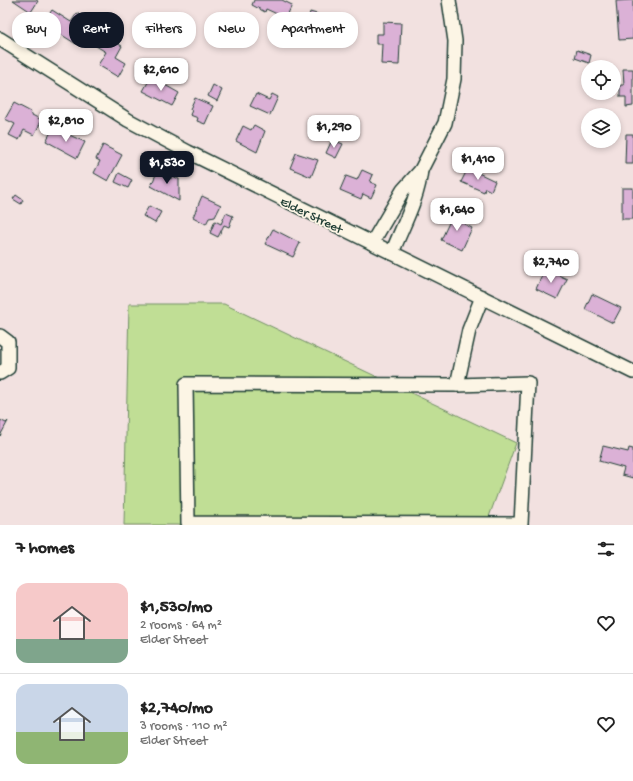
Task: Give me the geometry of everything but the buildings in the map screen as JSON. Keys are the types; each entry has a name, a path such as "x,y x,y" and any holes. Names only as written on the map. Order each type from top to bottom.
{"street":[{"path":"372,243 403,190 421,170 445,123 454,79 455,41 449,0"},
{"name":"Elder Street","path":"0,39 128,120 188,152 633,372"},
{"path":"392,253 414,202 419,185 421,170"},
{"path":"456,385 469,330 482,298"},
{"path":"0,336 8,342 8,368 0,373"},
{"path":"528,383 521,524 188,524 186,384 456,385 528,383"}],"green space":[{"path":"129,304 224,304 516,443 486,525 124,525"}]}
